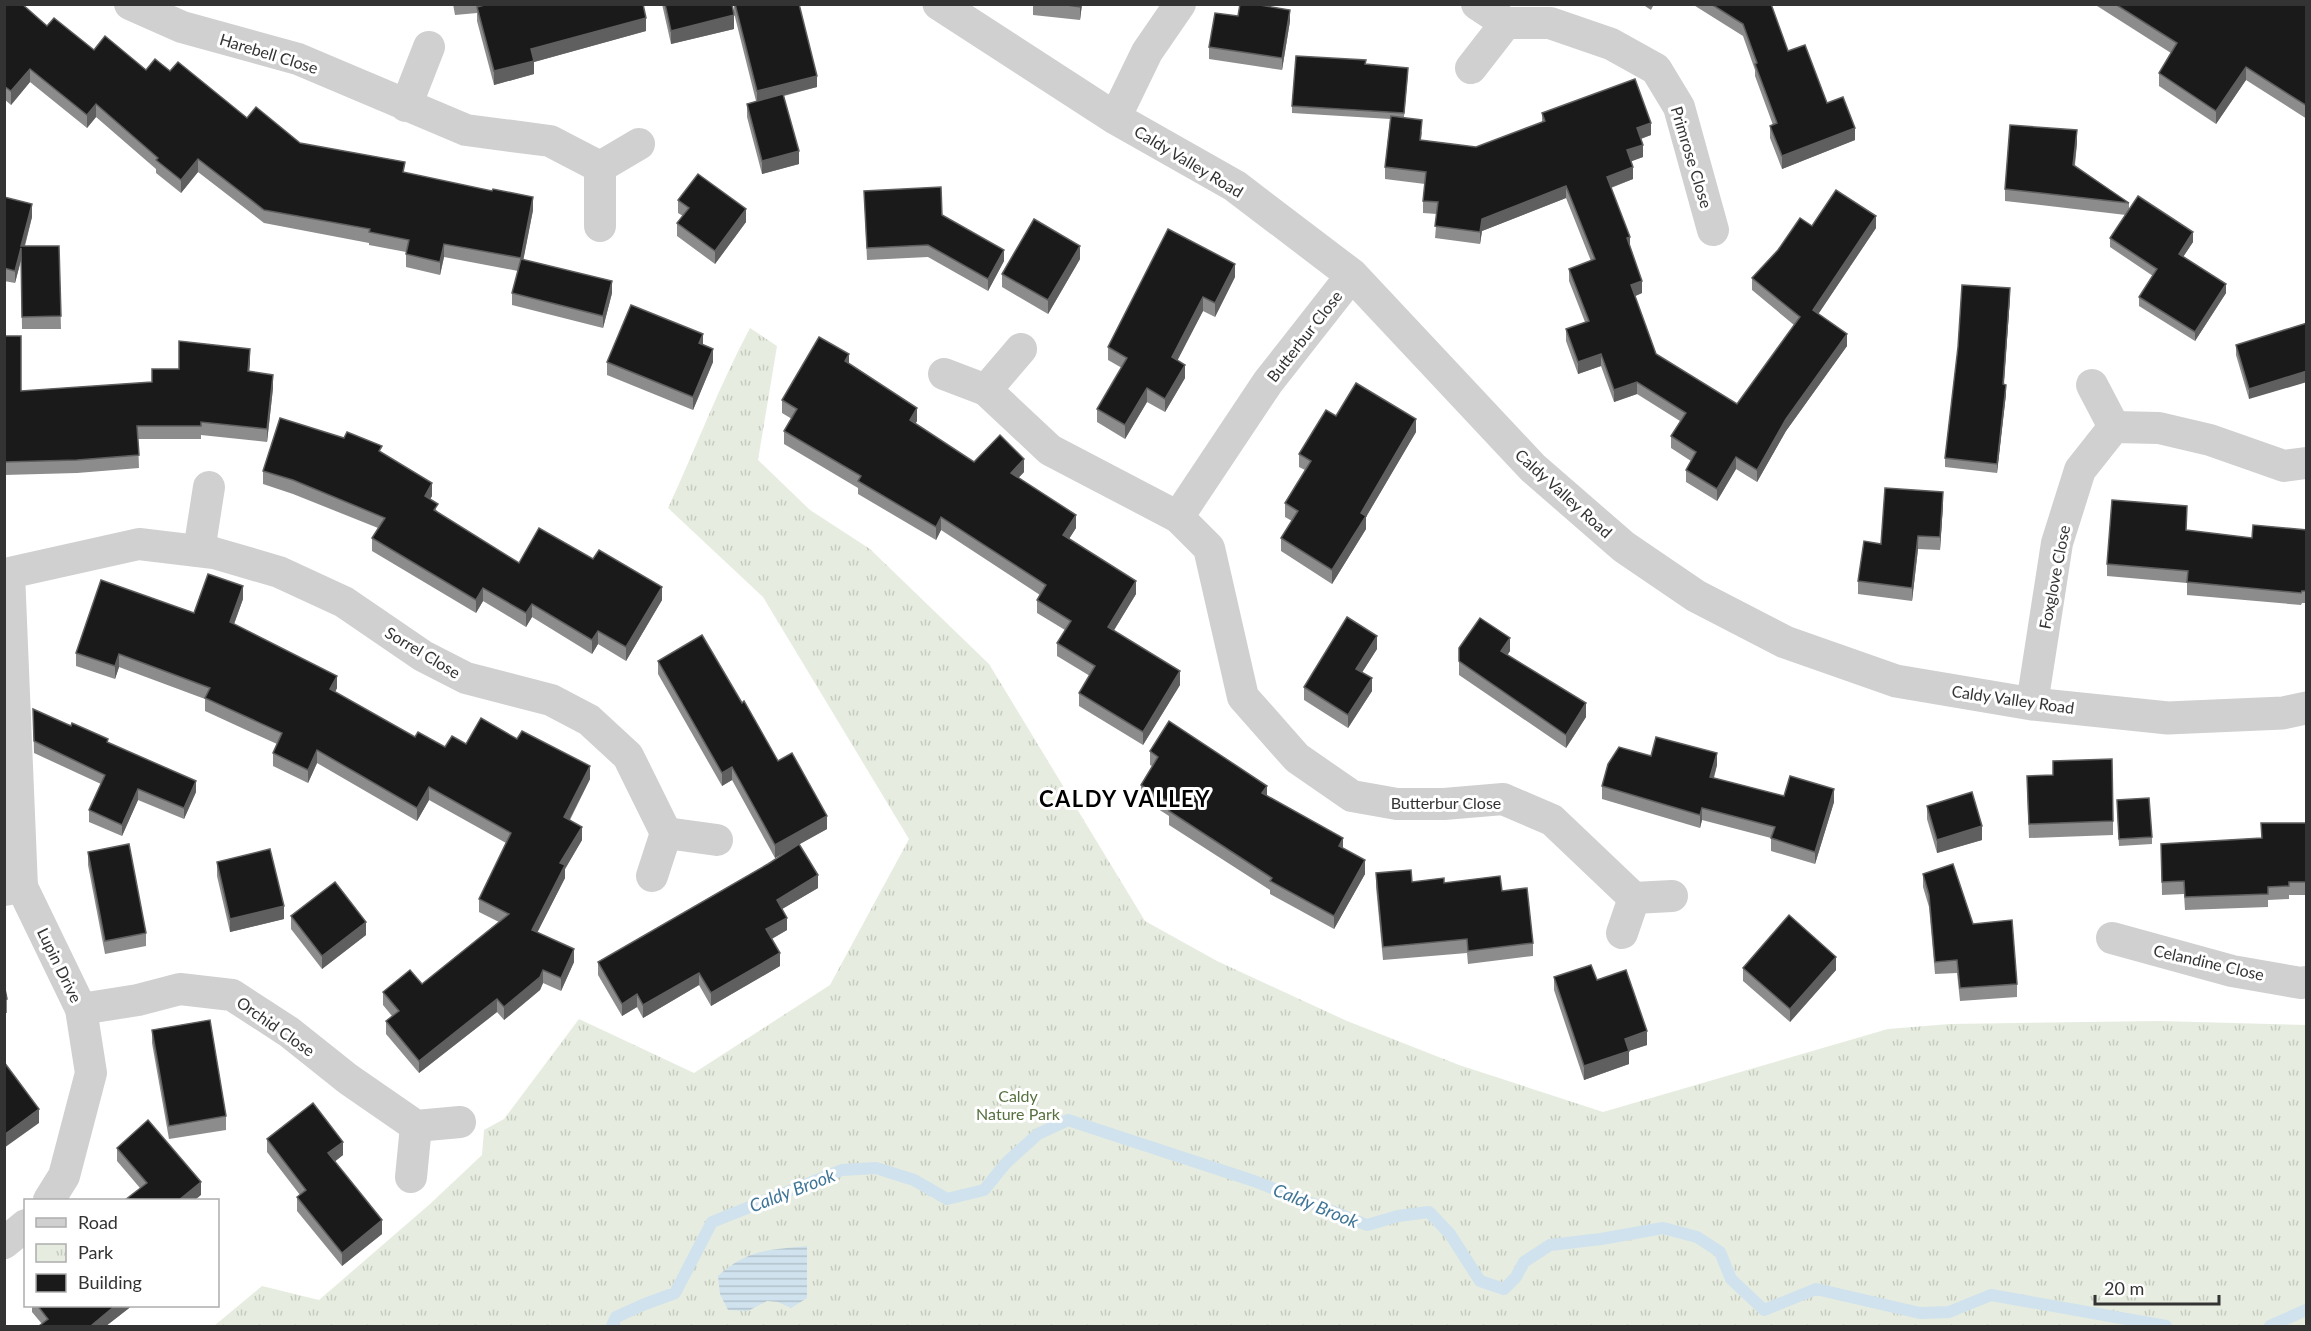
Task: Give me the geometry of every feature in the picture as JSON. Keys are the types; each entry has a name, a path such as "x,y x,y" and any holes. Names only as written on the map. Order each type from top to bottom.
{"street":[{"name":"Harebell Close","path":"130,4 182,27 298,59 466,130 550,141 600,167"},
{"name":"Caldy Valley Road","path":"939,4 1115,118 1235,186 1352,275 1533,468 1624,547 1696,596 1785,642 1896,681 2032,704 2169,718 2283,713 2307,708"},
{"path":"1115,118 1147,52 1180,4"},
{"path":"1471,68 1506,22 1477,4"},
{"name":"Primrose Close","path":"1506,22 1550,23 1611,44 1656,69 1679,107 1713,230"},
{"path":"406,106 429,47"},
{"path":"600,226 600,167 639,144"},
{"name":"Butterbur Close","path":"1178,517 1268,382 1352,275"},
{"path":"986,390 1021,349"},
{"name":"Butterbur Close","path":"944,374 986,390 1050,450 1178,517 1209,548 1243,698 1297,758 1352,796 1397,804 1444,804 1503,799 1552,820 1634,898"},
{"path":"2092,385 2114,427 2159,428 2210,440 2284,466 2307,463"},
{"name":"Foxglove Close","path":"2032,704 2057,543 2080,470 2114,427"},
{"path":"199,551 209,487"},
{"name":"Sorrel Close","path":"13,889 7,570 139,544 214,553 279,572 344,602 423,656 466,678 551,700 589,720 628,756 666,833"},
{"path":"652,876 666,833 717,840"},
{"name":"Lupin Drive","path":"13,889 81,1009 91,1073 64,1176 50,1199"},
{"path":"1623,933 1634,898 1672,896"},
{"name":"Celandine Close","path":"2112,938 2232,971 2307,982"},
{"name":"Orchid Close","path":"81,1009 138,1000 180,989 232,995 289,1032 348,1079 416,1126"},
{"path":"411,1177 416,1126 460,1122"},
{"path":"4,1243 24,1227"}],"green space":[{"name":"Caldy Nature Park","path":"750,328 777,346 758,460 810,510 870,549 989,664 1145,921 1217,961 1347,1021 1459,1065 1603,1112 1888,1029 1950,1024 2159,1021 2306,1025 2306,1326 214,1326 262,1286 319,1300 430,1204 482,1155 484,1130 504,1119 579,1019 694,1073 830,985 909,839 763,597 668,508"}],"water":[{"path":"807,1246 807,1298 791,1308 778,1302 767,1301 748,1311 728,1310 720,1294 718,1276 729,1267 739,1260 760,1252"}],"building":[{"path":"4,4 22,4 47,26 54,18 94,50 105,36 146,70 155,59 170,71 178,62 247,118 256,107 300,143 405,162 403,172 492,191 493,189 533,197 521,258 444,244 440,262 406,254 409,240 369,232 370,229 264,210 198,159 181,180 96,104 87,115 30,69 11,91 4,86"},
{"path":"488,4 643,4 646,18 531,49 534,61 494,71 477,7"},
{"path":"665,4 732,4 734,15 671,31"},
{"path":"735,4 799,4 817,76 757,91"},
{"path":"1060,4 1080,4 1080,7"},
{"path":"1240,4 1290,10 1282,58 1209,47 1215,13 1238,16"},
{"path":"1711,4 1771,4 1788,51 1805,45 1827,103 1843,97 1855,128 1782,156 1770,126 1777,123 1743,24"},
{"path":"2115,4 2307,4 2307,106 2246,67 2216,111 2159,73 2177,43"},
{"path":"1296,56 1366,60 1365,64 1408,68 1404,113 1292,106"},
{"path":"1635,79 1651,123 1637,128 1643,145 1627,150 1633,167 1607,177 1630,237 1627,238 1642,281 1631,285 1656,354 1737,404 1800,317 1752,278 1778,250 1800,218 1812,226 1836,190 1876,216 1813,310 1847,334 1786,419 1757,470 1736,457 1717,489 1686,470 1696,452 1671,436 1686,413 1637,382 1614,390 1601,354 1578,362 1566,329 1589,321 1569,269 1595,259 1566,186 1482,219 1480,232 1435,226 1438,202 1423,201 1426,172 1385,167 1391,116 1422,120 1420,140 1476,147 1545,121 1542,113"},
{"path":"783,94 799,151 762,161 747,104"},
{"path":"2010,125 2077,130 2073,165 2129,203 2005,189"},
{"path":"698,174 746,209 715,251 677,223 689,208 678,200"},
{"path":"941,187 942,215 1004,250 988,279 928,245 867,248 864,191"},
{"path":"2138,196 2193,232 2179,254 2226,284 2195,332 2139,297 2157,269 2110,238"},
{"path":"4,197 32,204 21,246 59,246 61,316 22,317 21,248 15,271 4,268"},
{"path":"1034,219 1080,246 1048,300 1002,274"},
{"path":"1168,229 1235,264 1215,303 1203,297 1172,357 1185,365 1165,399 1147,388 1125,425 1097,409 1127,358 1108,347"},
{"path":"521,259 612,281 603,316 512,293"},
{"path":"1962,285 2010,288 2003,384 2006,385 1997,464 1945,458 1958,347"},
{"path":"631,305 703,334 699,343 713,349 693,397 607,362"},
{"path":"2307,323 2307,371 2249,389 2236,345"},
{"path":"4,336 21,336 21,391 152,382 152,369 179,369 179,341 250,349 248,371 273,375 267,429 201,422 201,426 137,426 139,455 4,462"},
{"path":"819,337 849,354 845,361 917,408 910,420 974,462 1000,435 1024,459 1011,473 1076,515 1063,535 1136,581 1108,627 1180,671 1143,732 1079,693 1095,666 1057,643 1071,621 1037,600 1046,585 941,517 936,527 858,481 861,476 784,431 797,409 782,400"},
{"path":"1356,383 1416,419 1361,513 1366,516 1332,570 1281,538 1298,511 1285,503 1311,461 1299,454 1326,410 1336,416"},
{"path":"280,418 344,438 347,432 382,446 379,451 432,483 425,496 438,504 434,510 519,563 539,528 593,559 599,550 662,587 626,647 598,631 592,640 532,604 526,613 483,588 476,600 372,538 385,518 293,480 263,471"},
{"path":"1885,488 1943,492 1940,537 1918,536 1912,588 1858,581 1864,541 1881,544"},
{"path":"2112,500 2187,506 2186,530 2252,538 2253,525 2307,530 2307,591 2301,593 2187,582 2188,571 2107,564"},
{"path":"208,574 243,586 230,622 337,676 330,689 415,737 418,732 445,747 452,736 466,744 481,718 517,739 522,731 590,766 564,817 582,827 560,863 565,865 532,930 574,949 561,978 543,970 540,977 504,1007 497,999 419,1061 386,1021 399,1011 383,992 410,970 422,984 509,914 479,899 511,833 429,787 417,808 317,750 308,770 273,753 282,733 205,698 210,688 119,654 115,666 76,653 101,580 194,613"},
{"path":"1347,617 1377,636 1356,669 1372,678 1348,715 1304,687"},
{"path":"1480,618 1510,638 1501,651 1586,703 1566,735 1459,661 1459,648"},
{"path":"702,635 742,703 744,701 778,761 792,753 827,816 775,845 732,767 722,773 658,661"},
{"path":"33,709 71,726 72,723 108,739 107,742 196,781 184,808 138,789 122,825 89,810 105,775 34,741"},
{"path":"1169,721 1267,786 1262,793 1343,838 1339,846 1365,860 1334,916 1270,881 1272,878 1169,811 1173,805 1141,785 1158,757 1150,751"},
{"path":"1656,737 1717,753 1710,777 1784,796 1790,776 1834,789 1815,852 1771,838 1775,827 1702,808 1700,815 1602,786 1608,764 1619,747 1651,756"},
{"path":"2112,759 2113,821 2029,824 2027,776 2053,775 2053,761"},
{"path":"1972,792 1982,826 1937,840 1927,806"},
{"path":"2149,798 2152,837 2119,839 2117,800"},
{"path":"2261,823 2307,823 2307,882 2289,882 2289,886 2268,887 2268,894 2185,897 2184,881 2162,882 2161,844 2262,838"},
{"path":"129,844 146,933 105,941 88,852"},
{"path":"799,844 818,875 777,900 787,918 766,929 780,953 711,993 699,973 643,1005 637,994 622,1004 598,962"},
{"path":"270,849 284,906 230,919 217,862"},
{"path":"1953,864 1973,924 2012,920 2017,984 1960,988 1957,960 1935,962 1929,895 1923,874"},
{"path":"1411,870 1412,882 1444,878 1444,883 1500,876 1502,891 1527,888 1533,943 1468,951 1467,939 1383,947 1376,873"},
{"path":"335,882 366,922 322,956 291,916"},
{"path":"1789,915 1836,957 1790,1009 1743,968"},
{"path":"1591,965 1597,980 1626,970 1647,1031 1625,1039 1629,1051 1584,1066 1554,977"},
{"path":"4,984 7,999 4,1000"},
{"path":"210,1020 226,1116 169,1126 152,1030"},
{"path":"4,1062 39,1109 4,1135"},
{"path":"313,1103 343,1142 328,1153 382,1220 342,1253 297,1197 306,1190 267,1139"},
{"path":"148,1120 201,1182 180,1199 126,1199 147,1183 117,1148"},
{"path":"39,1307 114,1307 93,1326 39,1326 48,1319"}],"waterway":[{"name":"Caldy Brook","path":"612,1326 616,1317 675,1293 712,1222 842,1170 876,1168 914,1180 947,1199 984,1190 1006,1163 1038,1134 1068,1120 1254,1181 1367,1225 1398,1216 1429,1212 1450,1234 1480,1281 1504,1289 1516,1277 1524,1262 1550,1245 1663,1228 1697,1237 1720,1252 1731,1279 1764,1310 1816,1289 1920,1313 1949,1312 1991,1295 2166,1326"},
{"name":"Caldy Brook","path":"2270,1326 2306,1310"}],"district":[{"name":"CALDY VALLEY","path":"1125,798"}]}
